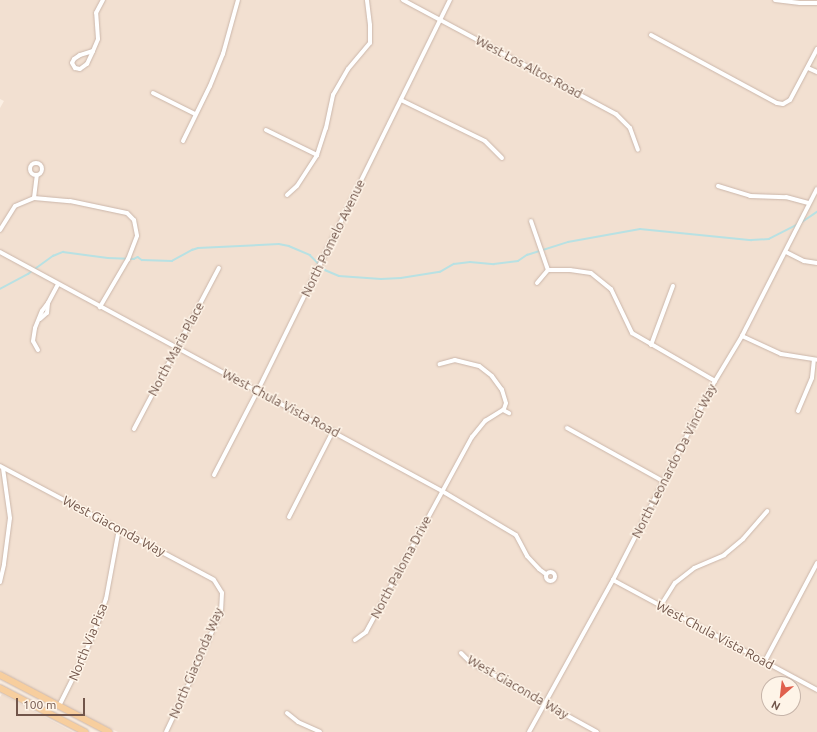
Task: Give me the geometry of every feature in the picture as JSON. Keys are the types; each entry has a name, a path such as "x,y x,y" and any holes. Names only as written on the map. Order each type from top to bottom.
{"main road":[{"path":"0,675 109,732"},
{"path":"0,688 85,732"}],"street":[{"path":"93,52 80,55 74,59 72,63 75,68 80,69 87,64 93,52 98,39 96,13 103,0"},
{"path":"183,140 210,86 223,54 238,0"},
{"path":"287,195 297,186 316,155 326,128 333,96 348,69 370,43 368,0"},
{"name":"West Los Altos Road","path":"403,0 616,114 630,128 638,150"},
{"name":"North Pomelo Avenue","path":"214,475 258,390 450,0"},
{"path":"775,0 800,3 817,2"},
{"path":"651,35 784,106 790,100 817,49"},
{"path":"808,68 817,72"},
{"path":"153,93 195,114"},
{"path":"401,100 485,141 502,158"},
{"path":"266,130 316,155"},
{"path":"34,198 37,175"},
{"path":"718,186 744,195 786,197 809,203"},
{"name":"North Leonardo Da Vinci Way","path":"529,732 613,580 714,381 742,336 817,189"},
{"path":"0,230 15,206 34,198 70,201 127,213 134,220 137,236 128,259 100,307"},
{"path":"531,220 548,270"},
{"name":"West Chula Vista Road","path":"0,252 176,348 258,390 442,491 516,535 527,556 546,574"},
{"path":"786,252 804,261 817,262"},
{"name":"North Maria Place","path":"134,429 219,268"},
{"path":"537,283 548,270 570,270 591,273 611,290 632,333 714,381"},
{"path":"38,350 33,341 35,328 40,319 47,313 48,303 58,284"},
{"path":"651,345 673,286"},
{"path":"742,336 781,354 815,360 812,378 798,411"},
{"path":"440,364 455,360 479,366 492,376 502,390 506,403 503,410 508,413"},
{"name":"North Paloma Drive","path":"354,640 366,632 472,437 485,421 503,410"},
{"path":"567,428 663,481"},
{"path":"289,517 333,431"},
{"path":"0,582 10,518 2,467"},
{"name":"West Giaconda Way","path":"2,467 214,580 222,593"},
{"path":"661,605 675,583 694,568 724,555 743,539 767,511"},
{"name":"North Via Pisa","path":"59,706 84,656 100,617 106,599 119,529"},
{"path":"765,661 817,563"},
{"name":"West Chula Vista Road","path":"613,580 817,690"},
{"name":"North Giaconda Way","path":"166,732 193,675 220,611 222,593"},
{"name":"West Giaconda Way","path":"461,653 470,662 597,732"},
{"path":"288,713 298,722 320,732"}],"shaded area":[{"path":"0,0 817,0 817,732 118,732 84,716 0,671 0,108 4,101 0,99"},
{"path":"2,694 73,732 0,732 0,697"}],"waterway":[{"path":"802,222 817,212"},
{"path":"0,289 28,274 53,256 63,252 108,258 134,259 138,257 142,260 172,261 198,248 279,244 289,246 310,255 325,270 339,276 381,279 401,278 440,272 454,264 470,262 494,264 518,261 527,255 568,242 640,229 751,240 769,239 797,225"}]}
